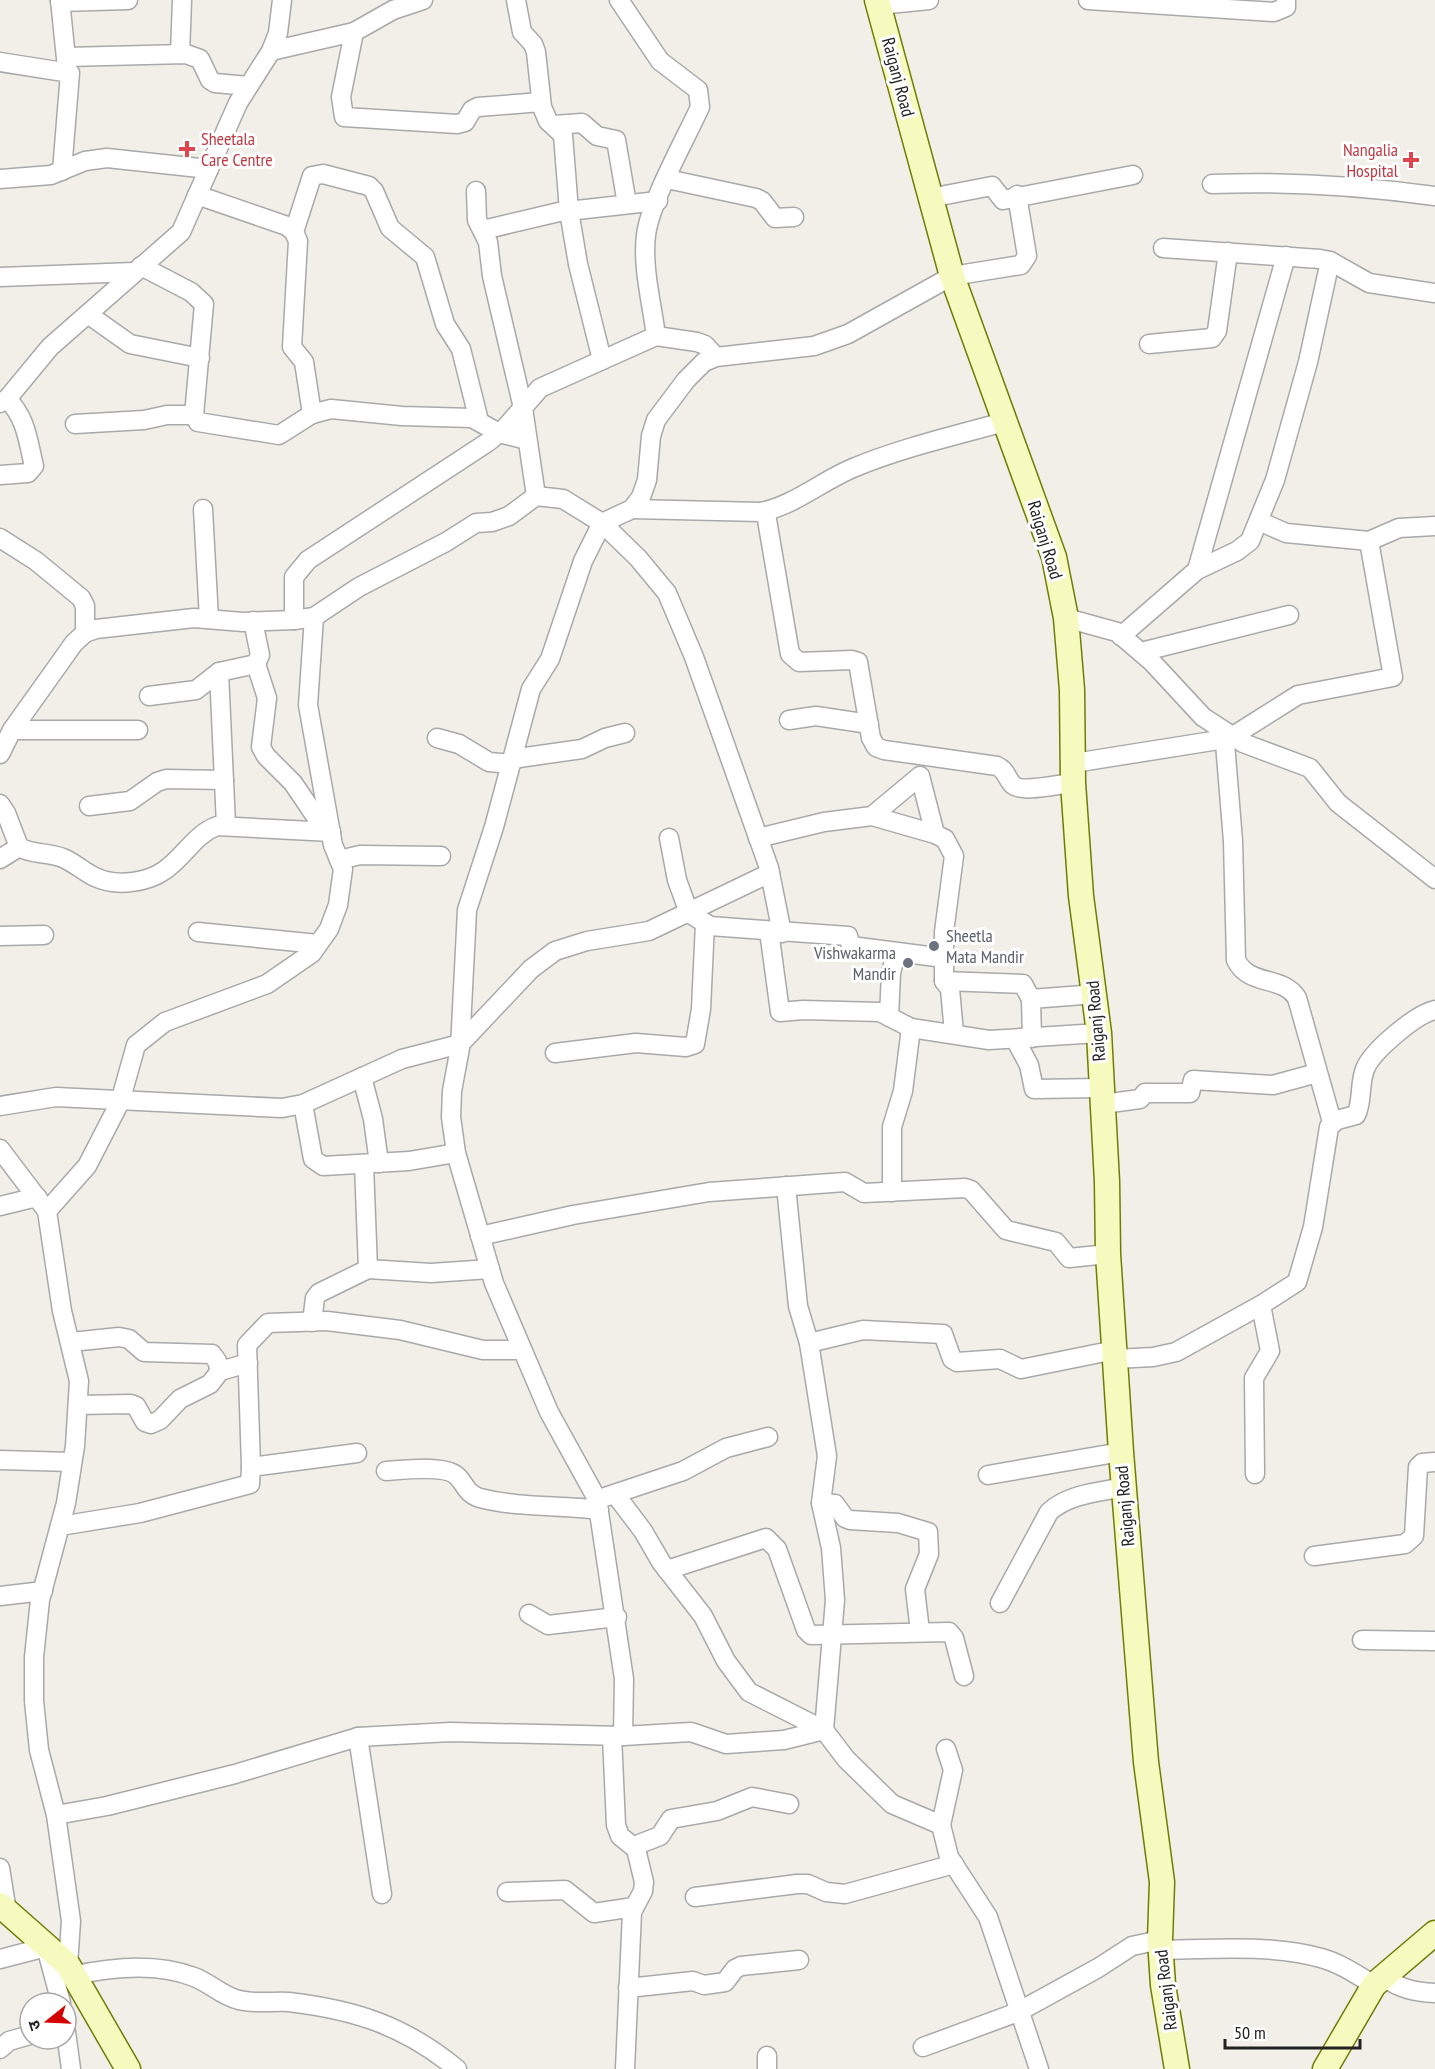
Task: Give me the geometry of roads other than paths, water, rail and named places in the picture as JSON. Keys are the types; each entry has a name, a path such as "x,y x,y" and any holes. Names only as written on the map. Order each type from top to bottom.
{"main road":[{"name":"Raiganj Road","path":"878,3 952,276 1054,557 1066,618 1081,896 1096,994 1099,1033 1107,1182 1108,1254 1121,1452 1146,1762 1162,1882 1160,1945 1163,1985 1177,2069"},
{"path":"4,1909 72,1970 128,2069"},
{"path":"1325,2069 1379,1981 1435,1933"}],"street":[{"path":"62,171 72,76 67,64 60,1 128,0"},
{"path":"180,54 182,0"},
{"path":"0,475 28,473 34,466 18,409 3,401 50,346 89,315 137,269 181,232 238,103 271,51 278,33 282,0"},
{"path":"271,51 354,32 393,10 423,0"},
{"path":"516,0 522,32 536,52 541,102 546,117 563,135 569,211 578,264 602,360"},
{"path":"619,0 656,56 691,83 698,90 701,99 700,108 667,179 646,233 645,249 656,336"},
{"path":"878,3 929,0"},
{"path":"1088,0 1274,12 1286,7 1286,0"},
{"path":"354,32 341,97 344,117 457,124 465,122 472,110 478,107 541,102"},
{"path":"0,62 67,64 180,54 195,56 200,60 210,80 215,83 248,87"},
{"path":"554,125 582,123 597,136 616,141 627,204"},
{"path":"0,179 51,175 85,162 106,159 209,170"},
{"path":"294,232 312,177 323,174 362,184 374,191 390,228 425,257 445,324 461,349 479,421"},
{"path":"930,198 992,186 997,189 1001,199 1132,175"},
{"path":"667,179 756,198 762,201 770,215 775,218 794,217"},
{"path":"1212,184 1265,182 1366,187 1435,196"},
{"path":"476,190 477,220 488,242 492,276 523,408 536,496"},
{"path":"197,195 287,226 294,232 298,241 292,347 304,362 312,414"},
{"path":"632,509 647,480 651,436 656,420 690,375 704,362 716,357 814,346 836,338 952,276 1021,265 1027,256 1017,195"},
{"path":"483,230 569,211 658,201"},
{"path":"1163,248 1329,261 1369,283 1435,293"},
{"path":"1149,344 1212,338 1217,331 1228,252"},
{"path":"1197,570 1286,256"},
{"path":"1121,636 1197,570 1250,541 1275,480 1308,362 1329,261"},
{"path":"0,277 137,269 200,297 205,311 194,416 198,422 279,435 312,414 331,409 402,416 465,417 479,421 499,433 527,440"},
{"path":"89,315 130,344 200,358"},
{"path":"294,620 294,578 308,560 499,433 540,388 656,336 697,342 705,345 716,357"},
{"path":"75,424 144,420 167,415 194,416"},
{"path":"625,2069 634,1907 643,1891 644,1882 639,1855 633,1846 620,1836 616,1825 617,1736 624,1679 617,1617 598,1504 549,1412 522,1350 490,1269 456,1153 451,1117 452,1090 460,1044 467,910 494,827 531,689 550,659 583,561 602,523 632,509 761,512 783,506 807,490 878,458 1004,422"},
{"path":"0,754 12,730 74,643 85,633 96,629 155,621 294,620 314,616 359,587 446,542 465,529 509,516 536,496 563,499 602,523 638,558 667,593 694,657 770,873 780,1012 880,1012 911,1028 989,1040 1099,1033"},
{"path":"204,509 209,619"},
{"path":"761,512 766,514 769,523 790,654 799,662 852,660 858,662 871,738 876,747 997,766 1003,768 1010,783 1023,789 1074,773 1227,735 1298,695 1393,677 1369,541"},
{"path":"1259,521 1286,533 1369,541 1399,528 1435,526"},
{"path":"0,538 36,561 81,598 85,606 85,633"},
{"path":"1141,652 1289,615"},
{"path":"0,1206 42,1204 87,1166 120,1102 136,1045 165,1022 267,984 312,953 330,929 338,905 343,869 331,832 308,705 314,616"},
{"path":"1066,618 1121,636 1141,652 1203,717 1227,735 1310,768 1338,803 1435,879"},
{"path":"253,621 260,656 256,664 267,698 261,747 266,756 293,783 311,812 331,832"},
{"path":"149,696 196,690 219,672 256,664"},
{"path":"219,672 226,825"},
{"path":"789,720 816,716 869,724"},
{"path":"12,730 138,730"},
{"path":"437,738 459,744 489,762 512,761 582,749 605,738 625,733"},
{"path":"809,1343 863,1330 927,1332 943,1334 952,1359 957,1362 1000,1359 1021,1369 1115,1355 1153,1357 1176,1352 1261,1305 1297,1282 1313,1227 1332,1122 1293,992 1281,984 1251,977 1236,960 1227,735"},
{"path":"919,755 920,776 935,834"},
{"path":"872,816 920,776"},
{"path":"89,806 130,801 157,782 166,779 224,780"},
{"path":"0,804 6,813 19,847"},
{"path":"758,838 824,822 872,816 945,839 954,856 944,932 944,981 950,990 954,1033"},
{"path":"0,859 19,847 64,858 94,877 106,881 132,882 154,878 167,870 208,829 226,825 331,832"},
{"path":"669,838 677,880 689,913 711,926 848,936 851,946 944,958"},
{"path":"339,860 360,855 441,856"},
{"path":"0,1106 56,1097 120,1102 195,1102 282,1108 303,1104 402,1059 460,1044 531,969 555,951 586,941 649,931 770,873"},
{"path":"555,1053 636,1043 686,1047 695,1044 701,1009 705,923"},
{"path":"198,932 318,944"},
{"path":"0,936 44,935"},
{"path":"889,1017 891,973 896,953"},
{"path":"944,981 1023,984 1031,999 1024,1038 1034,1089 1140,1100 1145,1093 1190,1093 1193,1080 1273,1085 1317,1073"},
{"path":"1031,999 1096,994"},
{"path":"1332,1122 1356,1115 1365,1068 1371,1060 1412,1021 1435,1010"},
{"path":"892,1192 892,1127 903,1091 911,1028"},
{"path":"362,1077 374,1119 368,1269"},
{"path":"303,1104 316,1163 323,1166 372,1164 456,1153"},
{"path":"0,1149 42,1204 79,1381 72,1462 60,1526 43,1592 34,1657 34,1701 39,1750 56,1815 71,1921 72,1970 160,1970 194,1977 220,1993 240,2000 290,2002 344,2012 394,2026 457,2069"},
{"path":"480,1236 573,1215 709,1191 845,1182 864,1193 965,1188 971,1190 1006,1230 1056,1242 1069,1258 1108,1254"},
{"path":"786,1186 798,1306 809,1343 827,1456 821,1503 831,1548 835,1600 824,1730"},
{"path":"312,1322 315,1299 319,1293 368,1269 431,1273 490,1269"},
{"path":"1255,1474 1254,1378 1270,1350 1261,1305"},
{"path":"60,1526 140,1513 249,1484 247,1345 268,1323 312,1322 400,1330 483,1350 522,1350"},
{"path":"70,1342 119,1337 129,1338 144,1352 212,1354 220,1371"},
{"path":"78,1406 131,1404 136,1406 145,1422 151,1424 160,1420 180,1399 210,1384 220,1371 248,1363"},
{"path":"386,1471 445,1470 457,1475 467,1492 480,1498 533,1505 598,1504 615,1494 683,1471 726,1448 768,1437"},
{"path":"988,1475 1121,1452"},
{"path":"250,1467 357,1453"},
{"path":"0,1461 72,1462"},
{"path":"1314,1556 1405,1544 1411,1541 1414,1536 1418,1467 1422,1463 1435,1462"},
{"path":"1000,1603 1049,1512 1058,1503 1124,1487"},
{"path":"615,1494 666,1570 703,1616 726,1661 749,1692 824,1730 846,1759 892,1804 941,1825"},
{"path":"821,1503 835,1504 845,1518 898,1522 928,1532 929,1554 915,1588 920,1631"},
{"path":"666,1570 766,1538 777,1549 806,1630 815,1636 832,1633 941,1631 954,1638 964,1676"},
{"path":"0,1596 43,1592"},
{"path":"529,1614 548,1625 617,1617"},
{"path":"1362,1640 1435,1641"},
{"path":"56,1815 107,1806 235,1774 358,1737 450,1732 617,1736 691,1732 726,1744 784,1740 824,1730"},
{"path":"358,1737 382,1894"},
{"path":"946,1749 954,1770 941,1825 949,1857 988,1917 1039,2069"},
{"path":"633,1846 660,1836 672,1819 717,1811 752,1797 789,1804"},
{"path":"695,1897 797,1884 808,1884 825,1892 844,1894 954,1864"},
{"path":"0,1869 4,1909"},
{"path":"507,1892 565,1890 594,1913 634,1907"},
{"path":"923,2047 1018,2012 1098,1968 1132,1946 1230,1948 1300,1954 1323,1958 1413,1992 1435,1993"},
{"path":"0,1959 46,1947 58,1991"},
{"path":"628,1988 693,1981 710,1985 725,1982 735,1969 741,1966 799,1960"},
{"path":"0,2049 9,2041 18,2038"},
{"path":"69,2051 71,2069"}],"place":[{"name":"Sheetala Care Centre","path":"187,149"},
{"name":"Nangalia Hospital","path":"1411,160"},
{"name":"Sheetla Mata Mandir","path":"934,946"},
{"name":"Vishwakarma Mandir","path":"908,963"}]}
